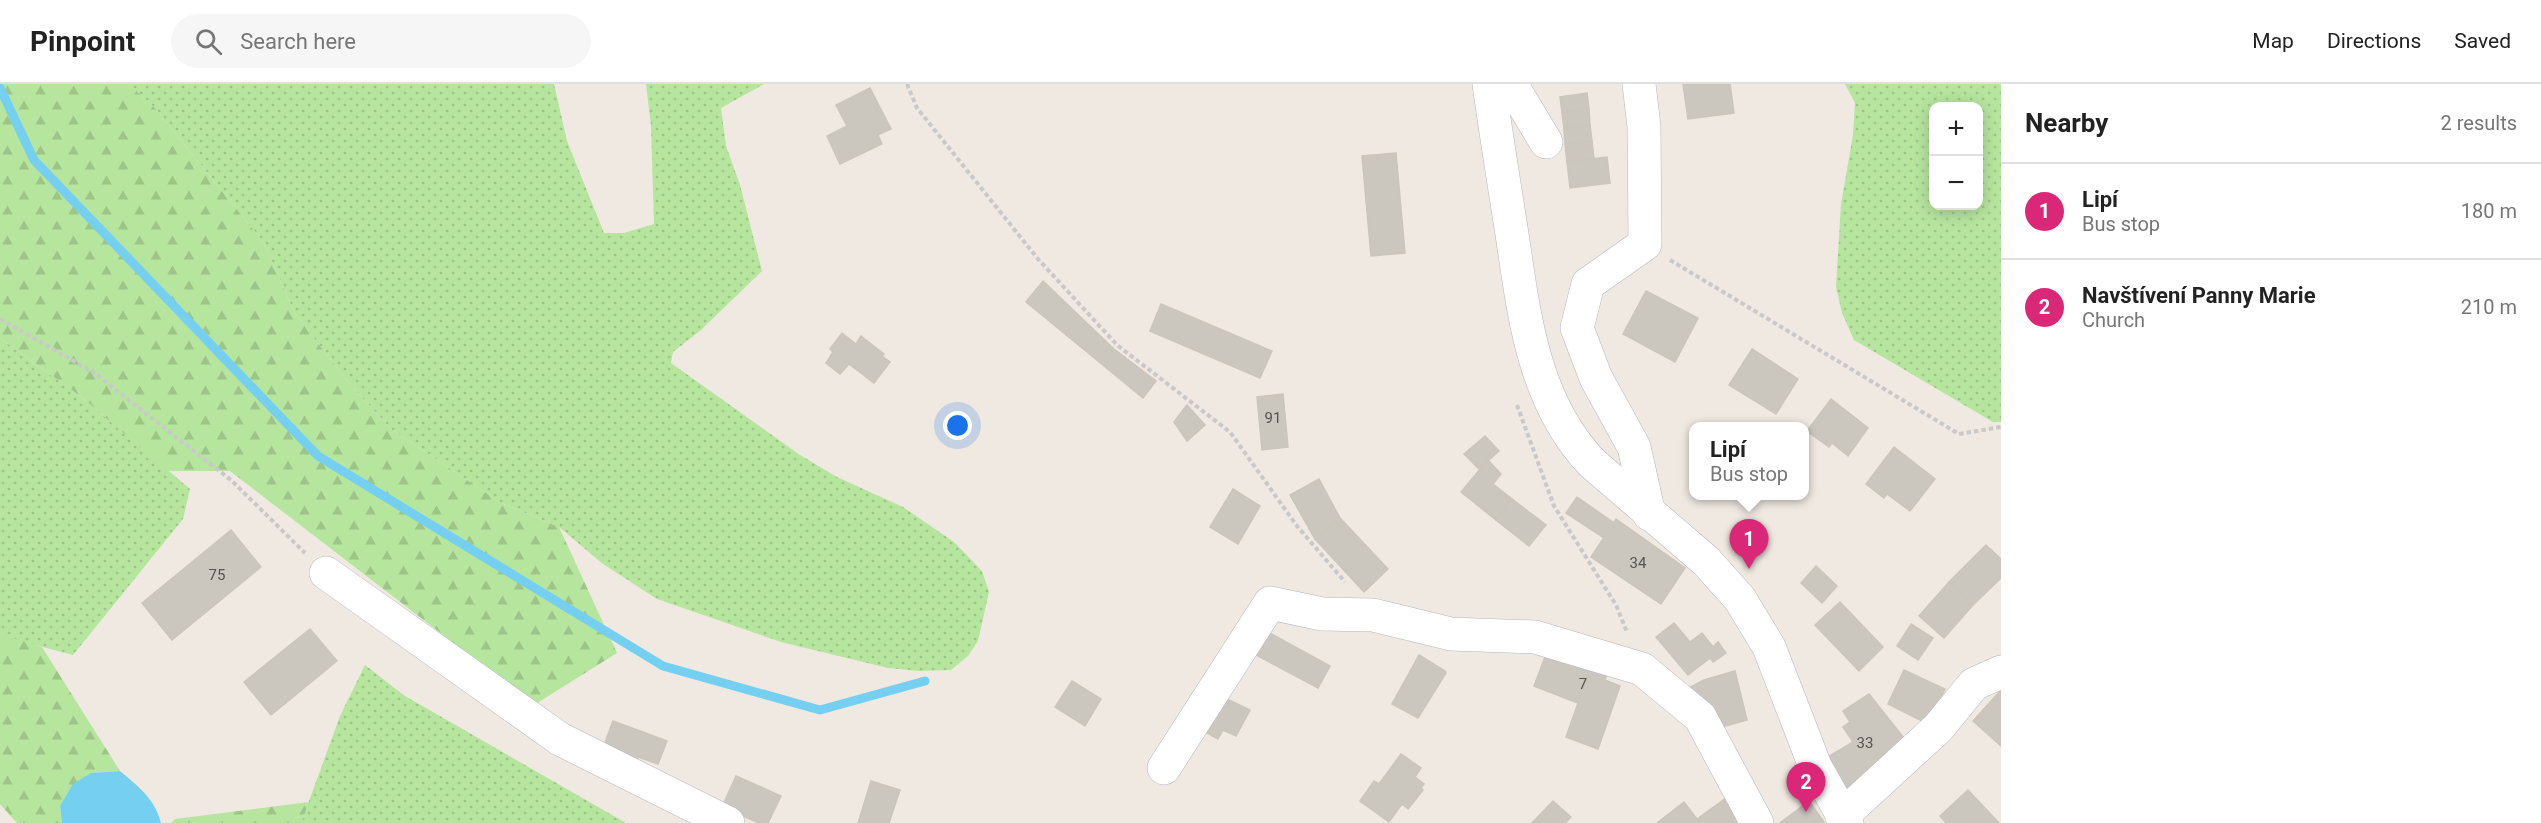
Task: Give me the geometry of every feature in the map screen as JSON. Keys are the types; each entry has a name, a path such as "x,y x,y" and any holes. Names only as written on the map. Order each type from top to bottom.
{"street":[{"path":"1489,84 1528,336 1548,395 1564,430 1577,447 1649,514 1706,561 1740,599 1769,647 1815,766 1845,819 1938,728 1974,684 2001,672"},
{"path":"1511,84 1546,142"},
{"path":"1639,84 1644,127 1645,244 1588,284 1577,328 1596,378 1634,447 1649,514"},
{"path":"326,573 560,739 728,823"},
{"path":"1164,768 1270,603 1322,614 1373,615 1450,634 1535,637 1642,669 1700,717 1757,823"}],"path":[{"path":"907,84 917,108 1038,259 1117,345 1230,432 1297,526 1373,615"},
{"path":"1645,244 1959,434 2001,426"},
{"path":"0,319 93,372 231,480 326,573"}],"green space":[{"path":"0,84 129,84 155,108 264,243 294,312 346,380 391,429 501,503 559,527 617,653 534,705 230,471 168,471 84,399 0,338"},
{"path":"129,84 554,84 567,141 604,233 624,233 654,224 651,126 646,84 764,84 721,108 726,146 740,185 762,271 701,330 673,352 671,363 800,455 837,477 903,507 954,542 982,571 989,592 978,641 968,656 951,670 919,671 888,668 781,642 657,599 603,564 559,527 501,503 391,429 346,380 294,312 264,243 155,108"},
{"path":"1845,84 2001,84 2001,422 1993,422 1854,340 1842,313 1836,287 1841,204 1853,135 1855,103"},
{"path":"0,338 84,399 190,489 183,519 73,655 0,634"},
{"path":"0,634 42,647 120,771 91,773 60,806 62,823 17,823 0,804"},
{"path":"365,665 405,696 626,823 301,823 340,716"},
{"path":"309,802 301,823 171,823 175,819"}],"water":[{"path":"120,771 150,800 161,823 62,823 60,806 73,784 91,773"}],"building":[{"path":"1683,84 1730,84 1734,113 1688,119"},
{"path":"870,88 891,129 878,135 882,144 840,164 827,136 847,126 836,105"},
{"path":"1587,93 1589,109 1562,113 1560,97"},
{"path":"1589,109 1590,125 1564,129 1562,113"},
{"path":"1590,125 1592,141 1565,144 1564,129"},
{"path":"1592,141 1594,159 1567,162 1565,144"},
{"path":"1396,153 1405,253 1371,256 1362,156"},
{"path":"1607,157 1610,183 1570,188 1567,162"},
{"path":"1043,281 1114,349 1156,381 1143,398 1026,302"},
{"path":"1646,291 1698,318 1675,362 1623,334"},
{"path":"1161,304 1272,351 1260,378 1150,331"},
{"path":"842,333 856,344 861,336 884,354 882,356 890,362 874,383 849,364 840,374 826,363 833,352 830,349"},
{"path":"1752,349 1798,379 1776,414 1729,385"},
{"path":"1283,394 1288,447 1262,450 1257,397"},
{"path":"1831,399 1868,428 1848,456 1832,443 1829,447 1809,432 1809,428"},
{"path":"1187,405 1205,425 1187,441 1174,422"},
{"path":"1485,436 1499,451 1479,469 1464,454"},
{"path":"1894,447 1935,479 1910,511 1887,494 1884,498 1866,484"},
{"path":"1488,460 1501,474 1493,484 1512,499 1496,520 1461,492"},
{"path":"1319,479 1340,518 1315,539 1290,495"},
{"path":"1233,489 1260,506 1238,544 1210,527"},
{"path":"1577,497 1614,523 1604,538 1566,513"},
{"path":"1512,499 1546,525 1529,546 1496,520"},
{"path":"1340,518 1388,569 1364,592 1315,539"},
{"path":"1616,519 1685,568 1661,604 1591,557"},
{"path":"231,530 261,567 172,640 142,603"},
{"path":"1986,545 2001,559 2001,578 1973,605 1949,582"},
{"path":"1816,566 1837,586 1822,603 1801,583"},
{"path":"1949,582 1973,605 1944,638 1919,616"},
{"path":"1840,602 1883,647 1859,671 1815,625"},
{"path":"1674,623 1690,642 1702,633 1713,647 1718,642 1726,653 1713,662 1710,658 1688,675 1656,637"},
{"path":"1911,624 1933,638 1918,660 1897,646"},
{"path":"310,629 337,661 271,715 244,682"},
{"path":"1268,632 1330,666 1318,688 1256,655"},
{"path":"1419,655 1446,673 1418,718 1392,704"},
{"path":"1563,656 1607,672 1605,680 1620,686 1598,749 1566,737 1578,703 1534,686 1545,657 1561,663"},
{"path":"1904,670 1945,689 1928,724 1888,704"},
{"path":"1735,671 1747,720 1722,727 1685,690 1704,680"},
{"path":"1072,681 1101,699 1085,726 1055,707"},
{"path":"2001,690 2001,746 1973,721"},
{"path":"1869,694 1907,742 1846,791 1828,757 1853,742 1843,727 1850,722 1843,711"},
{"path":"1225,698 1250,710 1236,736 1223,730 1218,739 1207,733"},
{"path":"613,721 667,741 658,764 638,757 635,764 603,748"},
{"path":"1401,754 1421,768 1415,777 1424,784 1421,788 1423,790 1408,809 1402,804 1389,822 1360,801 1374,781 1379,784"},
{"path":"736,776 781,796 768,823 759,823 722,807"},
{"path":"871,781 900,790 889,823 858,823"},
{"path":"1968,790 1999,823 1946,823 1940,816"},
{"path":"1726,798 1745,823 1657,823 1684,802 1697,819"},
{"path":"1553,801 1571,817 1565,823 1532,823"},
{"path":"1809,801 1824,822 1780,823"}],"waterway":[{"path":"0,88 34,160 318,456 663,666 820,710 925,681"}],"place":[{"name":"Lipí","path":"1749,569"},
{"name":"Navštívení Panny Marie","path":"1806,812"}]}
